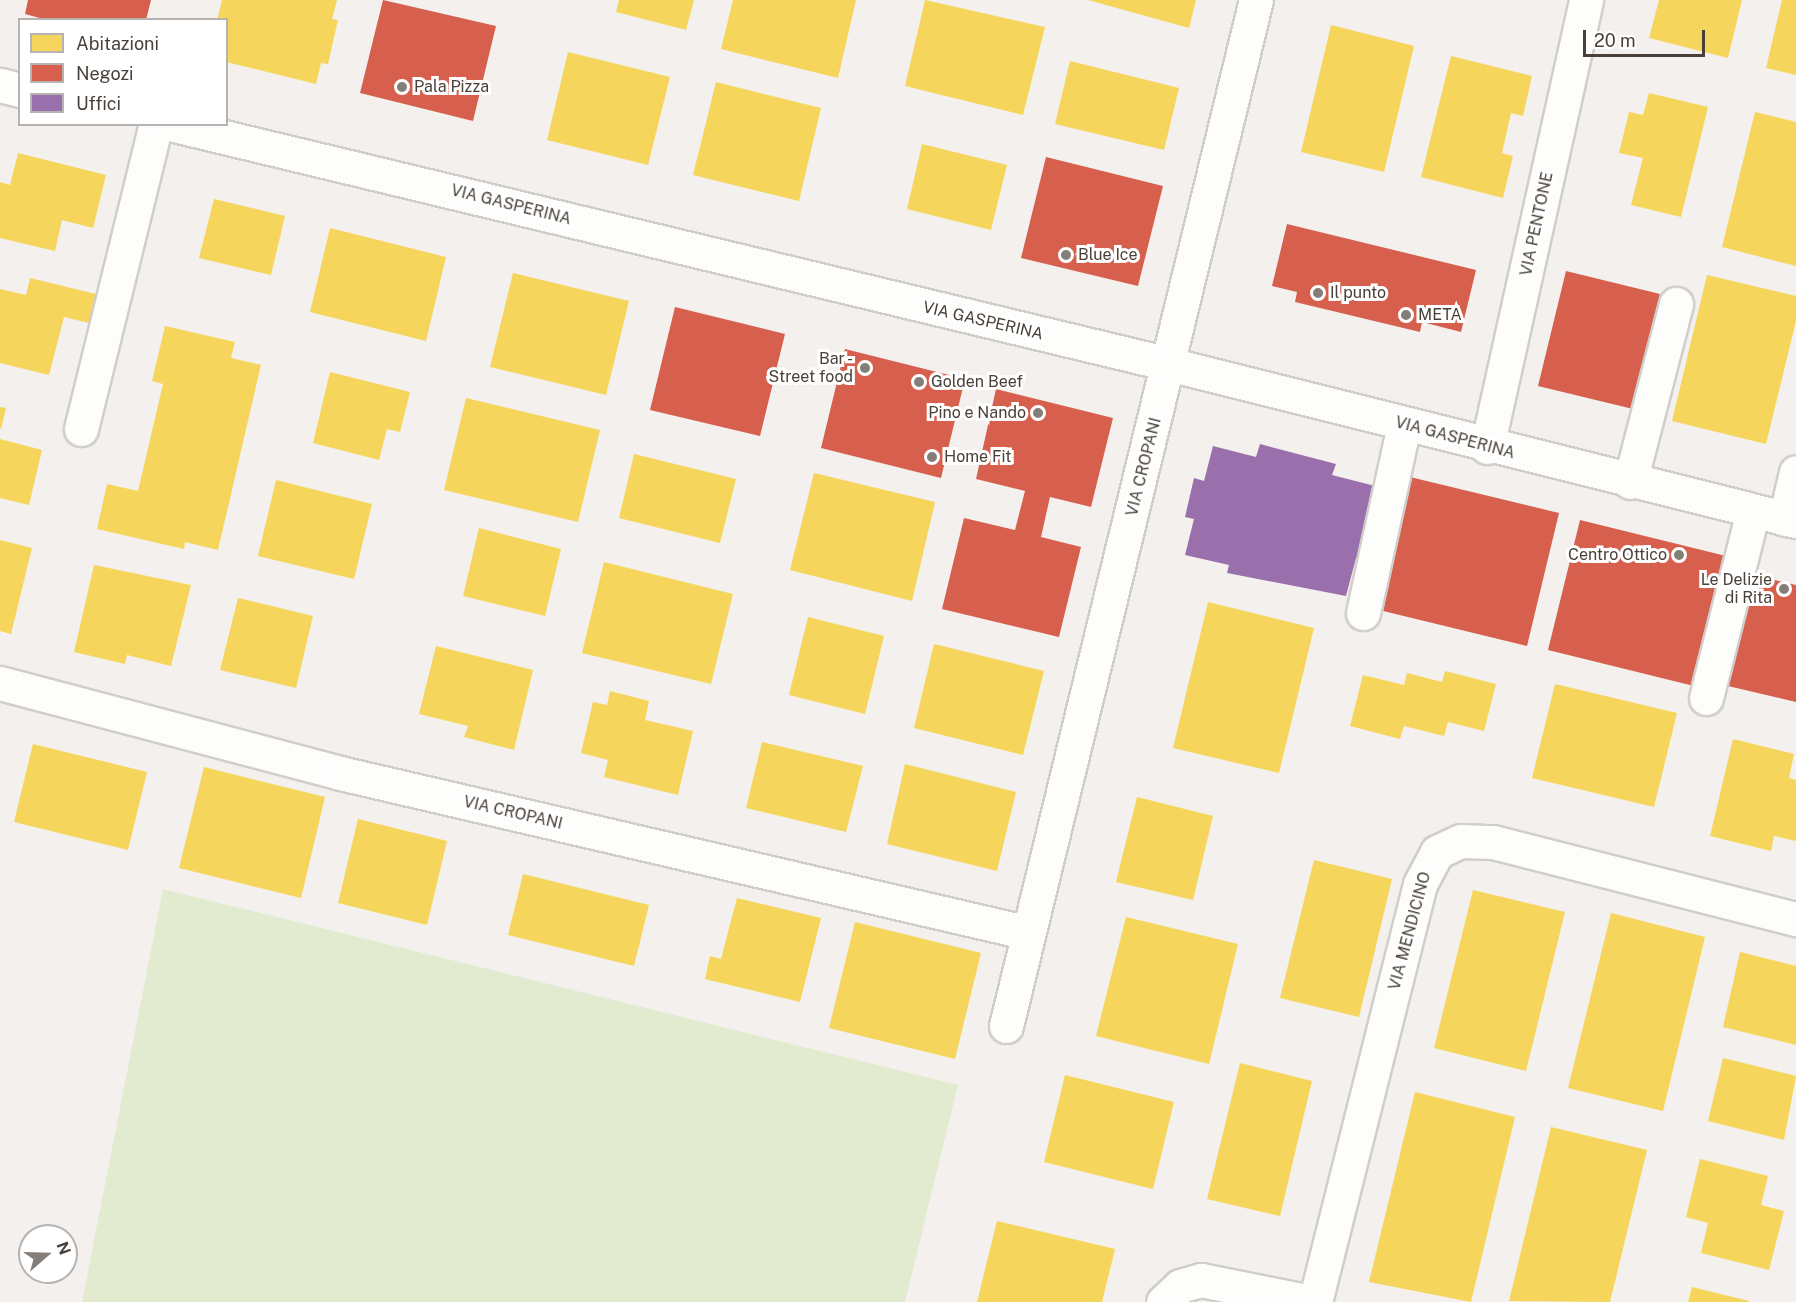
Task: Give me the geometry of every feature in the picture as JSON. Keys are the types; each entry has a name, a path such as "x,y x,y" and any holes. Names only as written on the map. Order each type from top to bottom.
{"street":[{"name":"VIA CROPANI","path":"1006,1026 1256,0"},
{"name":"VIA PENTONE","path":"1487,447 1586,0"},
{"path":"0,85 18,90"},
{"path":"81,429 156,126"},
{"name":"VIA GASPERINA","path":"178,126 1169,364 1487,447 1791,520"},
{"path":"1630,482 1676,304"},
{"path":"1363,613 1404,425"},
{"path":"1791,520 1796,472"},
{"path":"1706,698 1753,511"},
{"name":"VIA CROPANI","path":"0,684 351,776 1029,933"},
{"name":"VIA MENDICINO","path":"1313,1302 1420,884 1437,852 1461,841 1493,842 1796,919"},
{"path":"1163,1302 1180,1286 1201,1280 1313,1302"}],"green space":[{"path":"163,889 958,1085 905,1302 82,1302"}],"building: Abitazioni":[{"path":"222,0 337,0 332,19 338,20 328,64 321,63 316,84 228,62 228,18 218,18"},
{"path":"619,0 694,0 686,30 616,12"},
{"path":"733,0 856,0 838,78 721,49"},
{"path":"925,0 1045,27 1023,115 905,86"},
{"path":"1088,0 1196,0 1189,28"},
{"path":"1659,0 1742,0 1728,58 1649,38"},
{"path":"1782,0 1796,0 1796,75 1766,68"},
{"path":"1331,25 1414,46 1384,172 1301,152"},
{"path":"568,52 670,77 648,165 547,140"},
{"path":"1451,56 1532,76 1523,116 1511,113 1502,153 1513,156 1503,198 1421,177"},
{"path":"1070,61 1179,88 1164,150 1055,124"},
{"path":"716,82 821,108 799,201 693,175"},
{"path":"1649,93 1708,107 1681,217 1631,205 1643,158 1619,153 1629,112 1643,115"},
{"path":"1755,112 1796,122 1796,266 1722,247"},
{"path":"922,144 1007,165 991,230 907,209"},
{"path":"18,153 106,175 93,228 62,220 55,251 0,238 0,182 10,185"},
{"path":"214,199 285,216 271,275 199,258"},
{"path":"330,228 446,257 426,341 310,312"},
{"path":"513,273 629,301 606,395 490,367"},
{"path":"1707,275 1796,296 1796,321 1766,444 1672,421"},
{"path":"30,278 96,294 89,323 64,317 49,375 0,363 0,289 26,295"},
{"path":"165,326 235,342 231,358 261,365 218,550 185,542 184,549 97,529 107,484 138,491 163,384 152,381"},
{"path":"330,372 410,392 400,432 387,429 379,460 313,443"},
{"path":"466,398 600,430 578,522 444,490"},
{"path":"0,407 6,408 1,429 0,428"},
{"path":"0,439 42,450 29,505 0,498"},
{"path":"634,454 736,479 720,543 619,518"},
{"path":"814,473 935,502 912,601 790,570"},
{"path":"276,480 372,504 354,579 258,556"},
{"path":"479,528 561,549 545,616 463,596"},
{"path":"0,540 32,548 11,634 0,631"},
{"path":"604,562 733,594 711,684 582,653"},
{"path":"94,565 191,585 171,666 127,655 125,664 74,652"},
{"path":"238,598 313,616 296,688 220,670"},
{"path":"1208,602 1314,628 1279,773 1173,748"},
{"path":"808,617 884,636 865,714 789,695"},
{"path":"934,644 1044,671 1023,755 914,728"},
{"path":"436,646 533,670 514,750 464,737 468,726 419,714"},
{"path":"1445,671 1496,684 1484,731 1448,722 1444,736 1404,726 1400,739 1350,726 1363,675 1404,685 1407,673 1442,682"},
{"path":"1555,684 1677,713 1654,807 1532,778"},
{"path":"610,691 649,701 645,720 693,731 678,795 604,777 608,760 581,753 593,702 607,705"},
{"path":"1733,739 1794,754 1789,778 1796,780 1796,841 1774,836 1771,851 1710,836"},
{"path":"762,742 863,766 846,832 746,808"},
{"path":"33,744 147,772 128,850 14,822"},
{"path":"905,764 1016,792 997,871 887,844"},
{"path":"204,767 325,797 301,898 179,868"},
{"path":"1137,797 1213,816 1193,900 1116,882"},
{"path":"358,819 447,841 427,925 338,903"},
{"path":"1314,860 1392,879 1359,1017 1280,998"},
{"path":"523,874 649,905 634,966 508,935"},
{"path":"1473,890 1565,912 1526,1071 1434,1048"},
{"path":"737,898 821,918 800,1002 705,979 710,956 721,959"},
{"path":"1611,913 1705,937 1663,1111 1568,1088"},
{"path":"1126,917 1238,944 1209,1064 1096,1036"},
{"path":"855,922 981,953 955,1059 829,1028"},
{"path":"1740,952 1796,966 1796,1045 1723,1027"},
{"path":"1723,1058 1796,1076 1784,1140 1708,1121"},
{"path":"1240,1063 1312,1081 1280,1216 1207,1199"},
{"path":"1065,1075 1174,1102 1153,1189 1044,1162"},
{"path":"1415,1092 1515,1117 1471,1302 1369,1282"},
{"path":"1551,1127 1647,1150 1610,1302 1509,1301"},
{"path":"1700,1159 1768,1176 1761,1205 1784,1211 1769,1270 1701,1253 1708,1223 1686,1217"},
{"path":"997,1221 1115,1249 1102,1302 977,1302"},
{"path":"1692,1287 1749,1301 1688,1302"}],"building: Negozi":[{"path":"28,0 151,0 146,18 40,18 25,14"},
{"path":"383,0 496,26 473,121 360,93"},
{"path":"1046,157 1163,186 1138,286 1021,258"},
{"path":"1287,224 1476,270 1461,332 1422,322 1420,332 1295,302 1297,292 1272,286"},
{"path":"1566,271 1660,294 1633,409 1538,386"},
{"path":"675,307 785,334 760,436 650,410"},
{"path":"845,349 965,379 941,478 821,448"},
{"path":"996,389 1113,418 1091,507 1050,497 1041,537 1081,547 1059,637 942,609 964,518 1015,530 1025,491 976,479"},
{"path":"1410,477 1559,513 1527,646 1379,610"},
{"path":"1580,520 1730,557 1698,687 1548,650"},
{"path":"1754,575 1796,585 1796,702 1728,686"}],"building: Uffici":[{"path":"1260,444 1336,464 1332,475 1375,486 1365,524 1373,526 1364,561 1356,558 1346,596 1227,573 1229,565 1185,555 1194,519 1185,517 1194,478 1204,481 1213,446 1256,457"}],"place":[{"name":"Pala Pizza","path":"402,87"},
{"name":"Blue Ice","path":"1066,255"},
{"name":"Il punto","path":"1318,293"},
{"name":"META","path":"1406,315"},
{"name":"Bar - Street food","path":"865,368"},
{"name":"Golden Beef","path":"919,382"},
{"name":"Pino e Nando","path":"1038,413"},
{"name":"Home Fit","path":"932,457"},
{"name":"Centro Ottico","path":"1679,555"},
{"name":"Le Delizie di Rita","path":"1784,589"}]}
